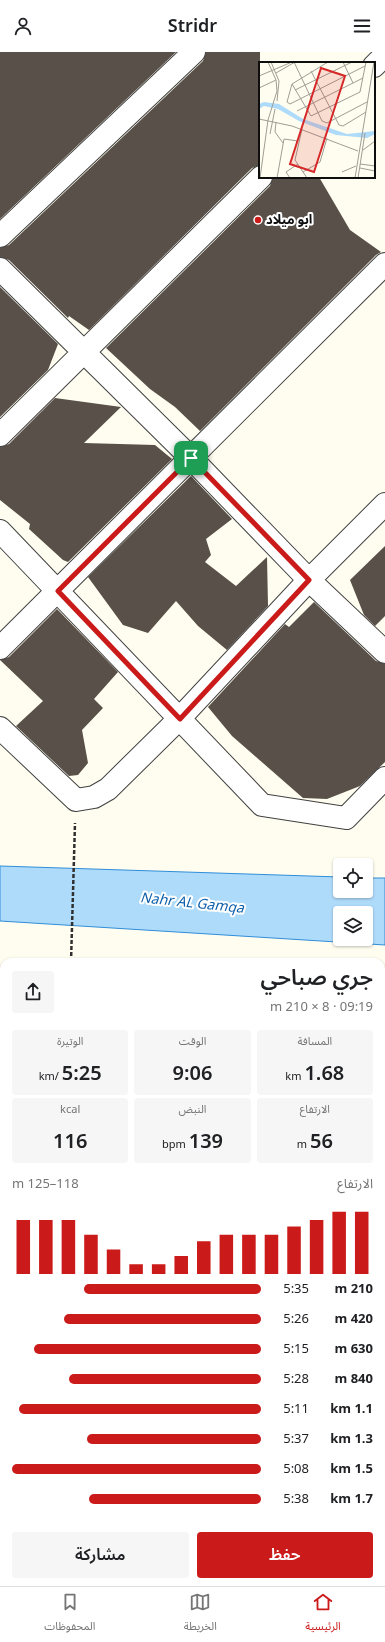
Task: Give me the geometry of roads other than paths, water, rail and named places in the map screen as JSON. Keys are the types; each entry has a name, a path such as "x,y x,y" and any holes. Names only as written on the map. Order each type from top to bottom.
{"street":[{"path":"0,236 194,52"},
{"path":"375,65 385,55"},
{"path":"0,435 260,178"},
{"path":"0,648 385,264"},
{"path":"0,269 191,458 309,580 385,652"},
{"path":"0,728 76,800 94,797 108,789 180,719 309,580 385,504"},
{"path":"0,531 262,805 346,818 385,778"}],"water":[{"name":"Nahr AL Gamqa","path":"0,866 333,877 333,898 373,898 373,878 385,878 385,945 373,944 373,906 333,906 333,942 0,921"}],"place":[{"name":"ابو ميلاد","path":"258,220"}]}
